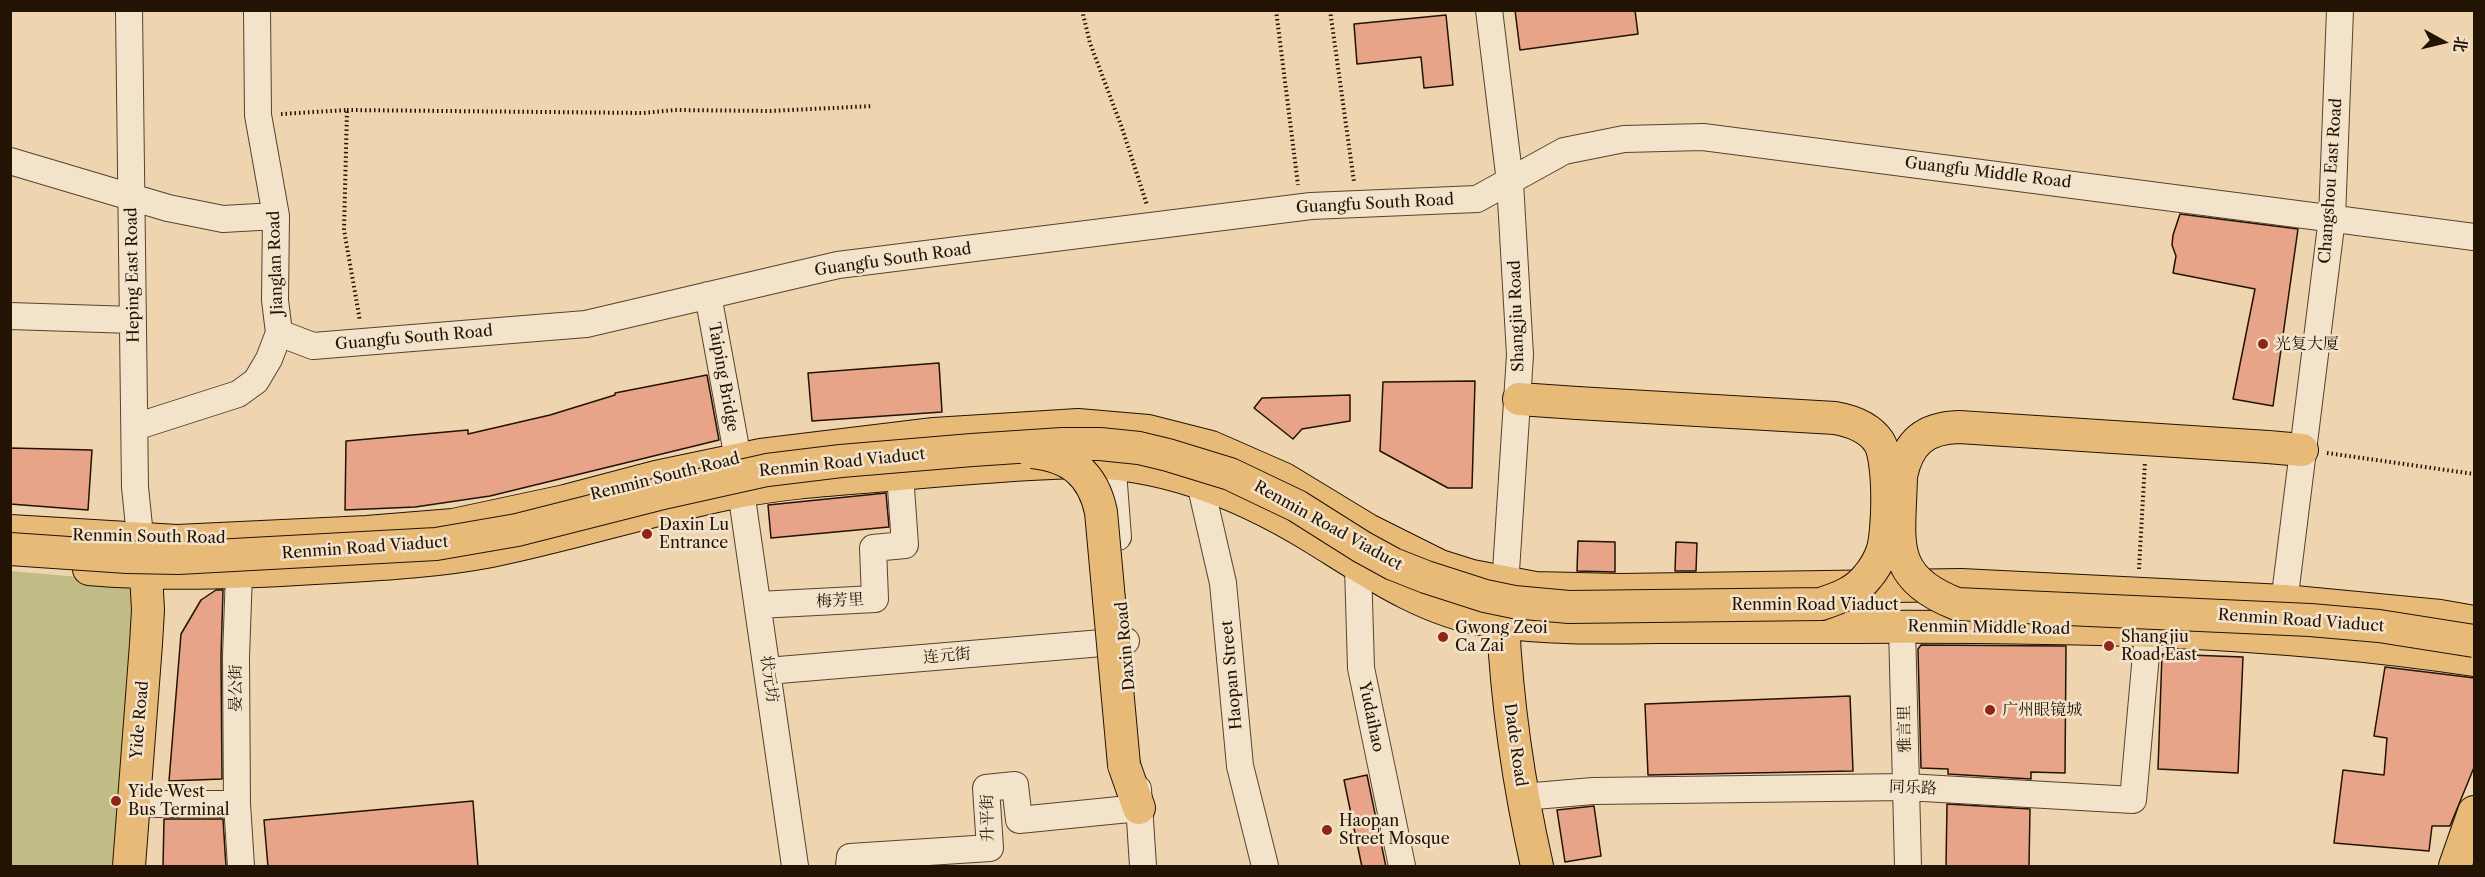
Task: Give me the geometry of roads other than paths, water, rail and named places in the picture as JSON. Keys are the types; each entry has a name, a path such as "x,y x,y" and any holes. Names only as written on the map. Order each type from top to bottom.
{"main road":[{"path":"1519,399 1835,418 1856,423 1872,434 1880,444 1887,470 1884,541 1876,564 1863,582 1851,592 1821,604"},
{"name":"Renmin South Road","path":"10,531 177,541 453,525 565,501 738,459 818,447 1002,428 1110,426 1174,436 1220,451 1284,479 1368,531 1409,552 1440,566 1504,583"},
{"path":"1957,604 1937,596 1914,580 1902,558 1900,546 1904,465 1914,445 1934,429 1970,428 2302,450"},
{"name":"Renmin Road Viaduct","path":"10,549 178,558 436,544 517,530 659,494 767,470 841,461 999,448 1100,444 1139,448 1199,463 1230,474 1297,506 1393,564 1457,588 1514,602 1569,607 1957,604 2310,620 2379,626 2475,641"},
{"path":"999,448 1038,452 1066,461 1079,470 1097,495 1103,535 1124,765 1139,808"},
{"name":"Renmin South Road","path":"10,563 146,574 239,573 377,565 483,553 741,491 814,481 900,474 1037,464 1112,463 1162,472 1228,493 1281,519 1358,566 1403,590 1450,611 1503,622"},
{"name":"Yide Road","path":"129,867 148,610 146,574"},
{"path":"1504,583 1535,588 1569,589 1961,585 2284,601 2440,616 2475,622"},
{"name":"Renmin Middle Road","path":"1503,622 1583,627 1902,627 2148,632 2279,638 2403,649 2475,660"},
{"name":"Dade Road","path":"1503,622 1509,706 1537,867"},
{"path":"2455,867 2475,812"}],"street":[{"name":"Heping East Road","path":"129,10 135,488 139,540 146,574"},
{"name":"Jianglan Road","path":"135,428 238,394 256,381 269,359 279,333 275,300 276,216 258,115 257,10"},
{"name":"Shangjiu Road","path":"1489,10 1510,182 1520,356 1503,622"},
{"name":"Changshou East Road","path":"2279,638 2332,218 2340,10"},
{"name":"Guangfu Middle Road","path":"1510,182 1564,151 1624,139 1703,137 2475,237"},
{"path":"10,161 168,208 223,219 276,216"},
{"name":"Guangfu South Road","path":"279,333 313,346 586,324 838,265 1299,207 1477,199 1510,182"},
{"name":"Taiping Bridge","path":"708,295 738,459"},
{"path":"10,316 133,321"},
{"name":"Daxin Road","path":"1110,426 1143,867"},
{"name":"梅芳里","path":"758,605 875,599 873,548 905,545 900,474"},
{"name":"Haopan Street","path":"1200,483 1223,583 1240,766 1265,867"},
{"name":"状元坊","path":"741,491 795,867"},
{"name":"Yudaihao","path":"1358,566 1361,668 1402,867"},
{"name":"晏公街","path":"239,573 236,657 237,804 241,867"},
{"name":"雅言里","path":"1902,627 1908,867"},
{"name":"同乐路","path":"1523,797 1593,791 1906,787 2133,800 2148,632"},
{"name":"连元街","path":"767,671 1126,641"},
{"name":"升平街","path":"849,867 850,857 990,848 986,788 1015,785 1019,820 1139,808"},
{"path":"132,804 237,804"}],"place":[{"name":"光复大厦","path":"2263,344"},
{"name":"Daxin Lu Entrance","path":"647,534"},
{"name":"Gwong Zeoi Ca Zai","path":"1443,637"},
{"name":"Shangjiu Road East","path":"2109,646"},
{"name":"广州眼镜城","path":"1990,710"},
{"name":"Yide West Bus Terminal","path":"116,801"},
{"name":"Haopan Street Mosque","path":"1327,830"}]}
